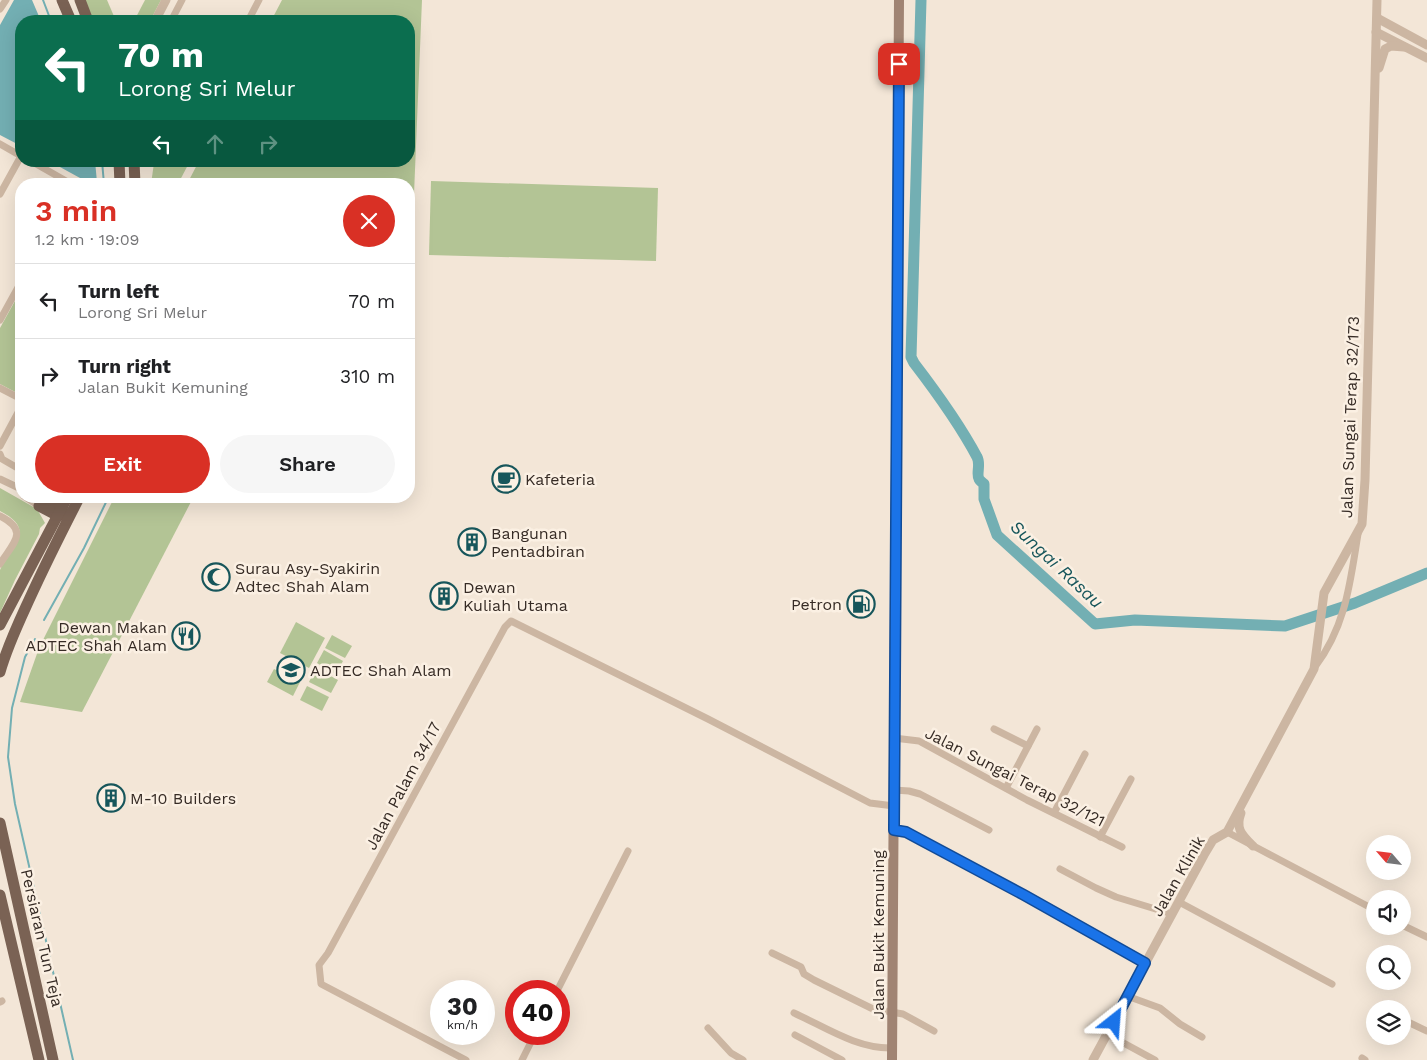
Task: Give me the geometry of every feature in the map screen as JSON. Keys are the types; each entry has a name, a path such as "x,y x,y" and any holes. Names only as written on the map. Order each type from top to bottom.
{"main road":[{"path":"62,0 68,15"},
{"path":"80,0 86,15"},
{"name":"Jalan Bukit Kemuning","path":"892,1060 899,0"},
{"path":"42,503 48,534"},
{"path":"47,503 62,510"},
{"path":"0,625 62,510"},
{"path":"0,672 4,655 62,510"},
{"name":"Persiaran Tun Teja","path":"0,823 53,1060"},
{"name":"Persiaran Tun Teja","path":"0,895 39,1060"}],"street":[{"path":"0,9 6,0"},
{"path":"158,15 166,0"},
{"path":"174,15 182,0"},
{"path":"251,15 259,0"},
{"path":"1377,0 1387,19 1411,36"},
{"name":"Jalan Sungai Terap 32/173","path":"1227,832 1314,669 1324,593 1362,524 1365,480 1377,0"},
{"path":"1376,18 1427,45"},
{"path":"1376,32 1427,58"},
{"path":"1375,80 1385,50 1391,46 1408,47"},
{"path":"0,144 15,153"},
{"path":"0,194 15,167"},
{"path":"42,167 61,178"},
{"path":"0,320 15,293"},
{"path":"0,388 15,396"},
{"path":"0,446 15,418"},
{"path":"0,454 2,459 15,467"},
{"path":"0,479 15,486"},
{"path":"11,485 15,489"},
{"path":"0,516 14,524 17,532 16,538 0,564"},
{"path":"1314,669 1325,654 1343,615 1358,534"},
{"name":"Jalan Palam 34/17","path":"466,1060 321,984 320,965 504,627 511,621 708,719 870,803 894,806"},
{"path":"994,729 1028,746"},
{"path":"1006,788 1037,729"},
{"name":"Jalan Sungai Terap 32/121","path":"894,738 919,741 1122,847"},
{"path":"1054,813 1085,754"},
{"path":"1100,837 1131,779"},
{"path":"1250,789 1238,825 1240,831 1253,846"},
{"path":"894,790 920,794 989,830"},
{"path":"894,830 906,832 1145,963"},
{"name":"Jalan Klinik","path":"1093,1060 1209,846 1213,840 1227,832 1366,905"},
{"path":"562,980 628,852"},
{"path":"1060,869 1116,897 1172,914"},
{"path":"1178,902 1332,984"},
{"path":"1411,929 1427,938"},
{"path":"772,953 801,967 804,974 814,980 873,1009 903,1014 934,1031"},
{"path":"1127,996 1160,1008 1180,1024 1202,1037"},
{"path":"794,1012 865,1045 892,1048"},
{"path":"1411,1023 1427,1031"},
{"path":"708,1028 731,1053 743,1060"},
{"path":"1107,1034 1155,1060"},
{"path":"796,1036 842,1060"},
{"path":"522,1060 530,1045"}],"green space":[{"path":"84,0 107,0 113,15 90,15"},
{"path":"145,0 161,0 153,15 137,15"},
{"path":"282,0 422,0 415,178 190,178 196,167 415,167 415,15 274,15"},
{"path":"153,167 187,167 181,178 152,178"},
{"path":"431,181 658,188 656,261 429,255"},
{"path":"15,301 15,392 0,384 0,328"},
{"path":"0,488 15,497 15,503 26,503 37,509 45,523 40,528 39,534 0,613 0,570 20,533 19,527 15,522 0,511"},
{"path":"112,503 190,503 82,712 20,702 39,648"},
{"path":"296,622 325,638 309,668 280,653"},
{"path":"332,635 352,646 345,658 325,648"},
{"path":"324,650 343,661 336,674 317,663"},
{"path":"316,668 338,680 331,693 309,682"},
{"path":"274,669 300,682 293,696 267,682"},
{"path":"307,686 329,697 322,711 300,700"}],"water":[{"path":"14,0 32,0 38,15 15,15 15,143 0,135 0,25"},
{"path":"60,167 96,167 97,178 80,178"}],"waterway":[{"path":"43,0 49,15"},
{"name":"Sungai Rasau","path":"921,0 911,357 955,420 977,457 979,463 978,477 984,484 984,499 997,535 1095,624 1135,620 1285,626 1355,603 1427,573"},
{"path":"103,167 103,178"},
{"path":"44,620 84,548 106,503"},
{"path":"35,639 25,657 12,708 8,757 15,804 73,1060"}],"place":[{"name":"Kafeteria","path":"506,479"},
{"name":"Bangunan Pentadbiran","path":"472,542"},
{"name":"Surau Asy-Syakirin Adtec Shah Alam","path":"216,577"},
{"name":"Dewan Kuliah Utama","path":"444,596"},
{"name":"Petron","path":"861,604"},
{"name":"Dewan Makan ADTEC Shah Alam","path":"186,636"},
{"name":"ADTEC Shah Alam","path":"291,670"},
{"name":"M-10 Builders","path":"111,798"}],"route":[{"path":"899,64 894,830 906,832 1145,963 1114,1022"}]}
